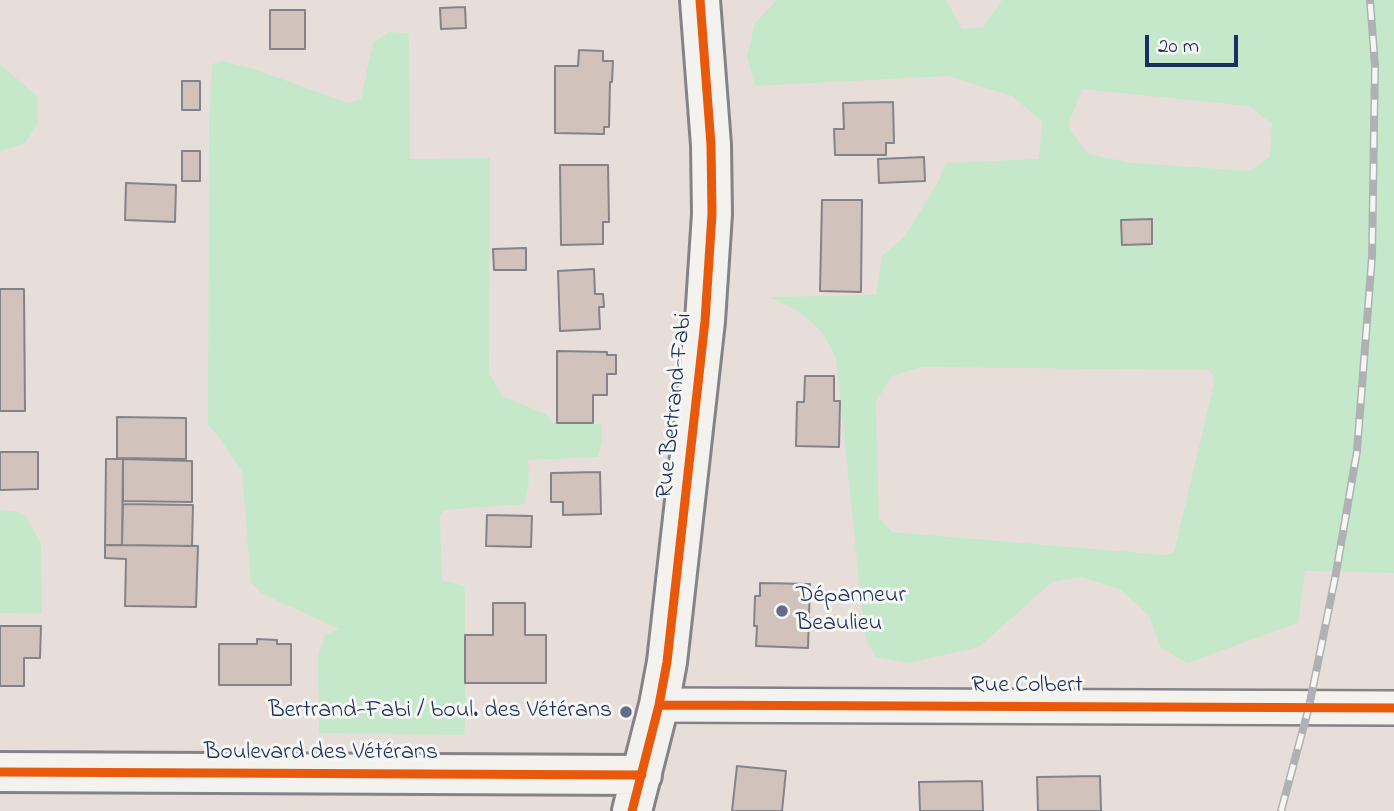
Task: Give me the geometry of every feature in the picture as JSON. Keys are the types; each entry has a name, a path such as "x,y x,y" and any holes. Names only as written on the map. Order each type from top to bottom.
{"street":[{"name":"Rue Bertrand-Fabi","path":"637,793 659,705 705,321 712,214 711,145 700,0"},
{"name":"Rue Colbert","path":"659,705 1394,708"},
{"name":"Boulevard des Vétérans","path":"0,772 637,793"}],"green space":[{"path":"777,0 946,0 962,29 983,27 1002,0 1394,0 1394,573 1305,571 1298,623 1187,663 1161,648 1149,616 1121,590 1081,577 1052,582 979,647 908,663 876,657 865,638 836,358 822,332 798,311 769,297 876,295 882,256 906,235 939,180 946,163 1039,159 1042,121 1012,96 948,76 755,86 747,57 755,23","holes":["1082,89 1249,106 1272,124 1270,157 1250,171 1132,163 1088,154 1068,126","921,367 1208,370 1213,375 1214,384 1174,552 1165,555 892,532 879,518 876,401 892,376"]},
{"path":"388,32 409,33 410,159 490,158 489,373 502,396 546,414 553,423 602,424 602,442 598,457 528,460 529,482 525,504 444,510 440,516 442,580 465,586 465,735 319,733 318,656 325,635 339,629 261,593 251,582 242,472 208,425 209,124 212,64 222,61 251,68 348,103 361,99 373,43"},
{"path":"0,64 37,96 38,124 24,144 0,151"},
{"path":"0,510 16,511 26,516 41,544 42,614 0,613"}],"building":[{"path":"465,7 466,28 441,29 440,8"},
{"path":"270,10 305,10 305,49 270,49"},
{"path":"579,50 603,51 603,61 613,61 609,127 604,127 604,134 555,133 555,66 578,66"},
{"path":"182,81 200,81 200,110 182,110"},
{"path":"893,102 894,143 886,143 886,155 835,155 834,129 844,129 843,103"},
{"path":"182,151 200,151 200,181 182,181"},
{"path":"924,157 925,181 879,183 878,159"},
{"path":"560,165 608,165 609,222 603,222 603,244 561,245"},
{"path":"126,183 176,185 175,222 125,220"},
{"path":"822,200 862,200 861,292 820,291"},
{"path":"1152,219 1152,244 1122,245 1121,220"},
{"path":"526,248 526,270 494,270 493,249"},
{"path":"594,269 595,294 603,294 604,307 599,307 600,329 560,331 558,271"},
{"path":"0,289 24,289 25,411 0,411"},
{"path":"557,351 607,352 607,355 616,355 616,374 607,374 607,395 593,395 593,423 557,423"},
{"path":"805,376 834,376 834,401 840,401 839,447 796,446 797,402 804,402"},
{"path":"117,417 186,418 186,459 117,458"},
{"path":"0,452 38,452 38,489 0,490"},
{"path":"106,459 123,459 122,545 105,545"},
{"path":"123,459 192,461 192,502 123,501"},
{"path":"600,472 601,514 563,515 563,502 551,502 551,473"},
{"path":"123,504 193,505 192,546 122,545"},
{"path":"487,515 532,516 531,547 486,546"},
{"path":"105,545 198,546 196,607 125,606 126,559 105,558"},
{"name":"Dépanneur Beaulieu","path":"760,583 810,584 808,648 756,646 755,596 760,596"},
{"path":"493,603 525,603 525,635 546,635 546,683 465,683 465,635 493,635"},
{"path":"0,626 41,626 40,658 24,658 24,686 0,686"},
{"path":"257,639 291,644 291,685 219,685 219,644 257,644"},
{"path":"737,766 786,771 782,811 732,811"},
{"path":"1100,776 1101,811 1038,811 1037,777"},
{"path":"982,781 983,811 920,811 919,782"}],"railway":[{"path":"1281,811 1309,707 1357,451 1372,257 1375,66 1370,0"}],"cycle path":[{"path":"632,811 667,662 705,321 712,214 711,145 700,0"},
{"path":"659,705 1394,708"},
{"path":"0,772 642,775"}],"place":[{"name":"Dépanneur Beaulieu","path":"782,611"},
{"name":"Bertrand-Fabi / boul. des Vétérans","path":"626,712"}]}
